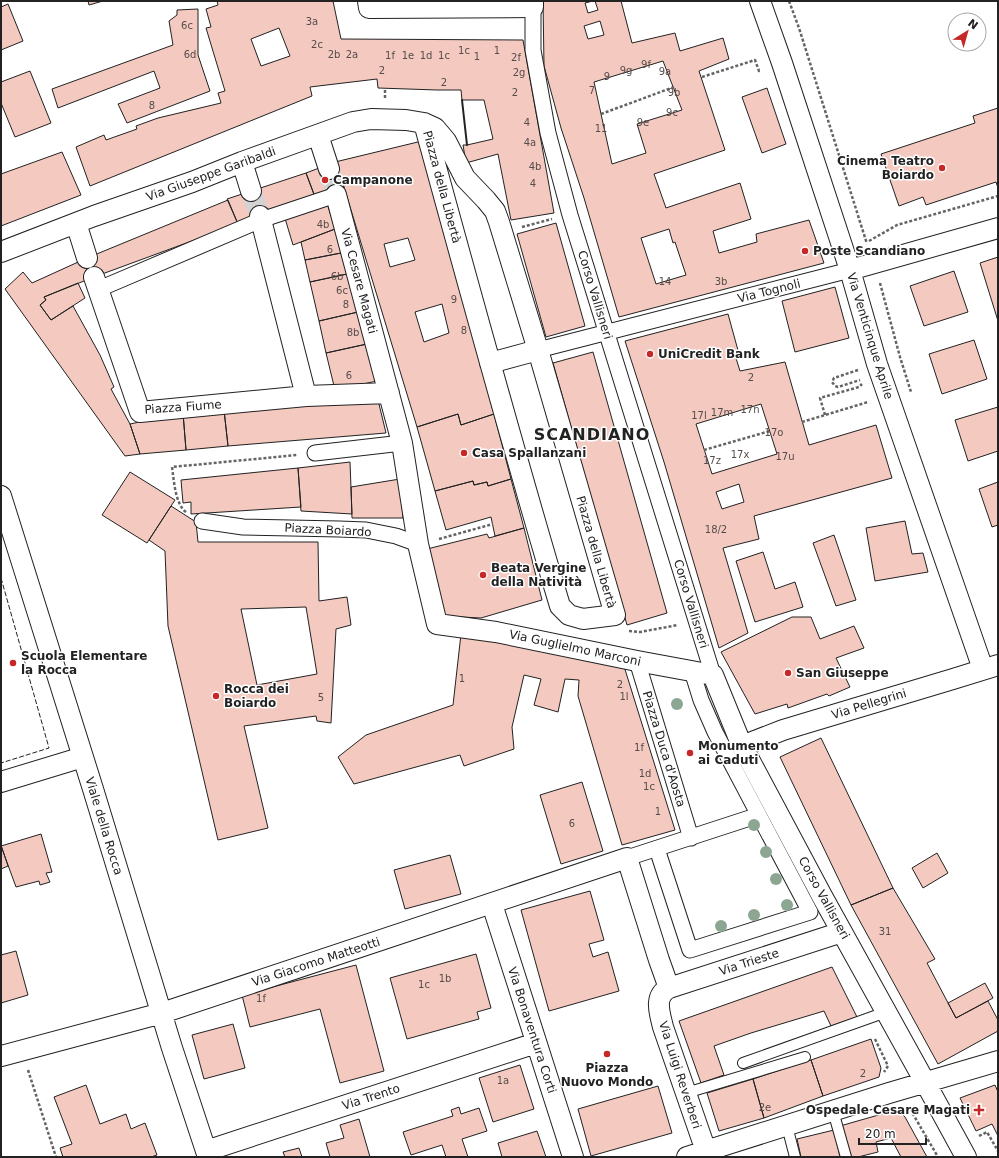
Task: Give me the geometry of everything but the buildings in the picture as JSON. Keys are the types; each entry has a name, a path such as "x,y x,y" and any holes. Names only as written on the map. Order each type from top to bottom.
{"street":[{"path":"368,1 369,8 533,4"},
{"name":"Via Venticinque Aprile","path":"760,1 850,270 877,364 991,667"},
{"name":"Corso Vallisneri","path":"533,4 533,50 546,125 570,215 713,675 742,746 842,932 966,1157"},
{"name":"Via Giuseppe Garibaldi","path":"1,252 76,222 192,182 242,162 353,122 371,119 424,123"},
{"name":"Piazza della Libertà","path":"424,123 435,128 446,141 465,178 495,211 503,231 615,615 582,619 569,615 560,606 490,363 424,123"},
{"path":"318,135 329,169"},
{"path":"242,162 251,190"},
{"name":"Via Cesare Magati","path":"261,218 336,195 402,443 418,544"},
{"path":"261,218 306,396"},
{"name":"Piazza Fiume","path":"261,218 96,283 140,412 306,396 389,393"},
{"path":"76,222 87,258"},
{"name":"Via Tognoli","path":"538,350 850,270 998,228"},
{"path":"490,363 538,350"},
{"path":"316,453 402,443"},
{"name":"Viale della Rocca","path":"1,496 5,521 83,758 172,1048 207,1154"},
{"name":"Piazza Boiardo","path":"202,521 243,527 366,530 396,536 418,544"},
{"name":"Via Guglielmo Marconi","path":"418,544 437,624 496,632 713,675"},
{"name":"Piazza Duca d'Aosta","path":"637,661 691,838"},
{"name":"Via Pellegrini","path":"742,746 783,730 991,667"},
{"path":"657,849 690,950 810,912 712,725 701,700 692,671"},
{"path":"1,782 83,758"},
{"path":"627,858 759,815"},
{"name":"Via Giacomo Matteotti","path":"1,1056 162,1013 627,858"},
{"name":"Via Luigi Reverberi","path":"627,858 664,993 659,1002 663,1027 706,1152"},
{"name":"Via Bonaventura Corti","path":"492,904 573,1157"},
{"name":"Via Trieste","path":"664,993 842,932"},
{"name":"Via Trento","path":"207,1154 536,1043"},
{"path":"687,1157 998,1061"}],"lane":[{"path":"743,1063 886,1012"},
{"path":"686,1094 805,1057"},
{"path":"833,1111 846,1157"},
{"path":"787,1126 795,1157"}],"path":[{"path":"789,1 801,34 866,243 897,225 998,196"},
{"path":"702,77 755,60"},
{"path":"601,114 674,87"},
{"path":"385,88 385,97"},
{"path":"503,231 570,215"},
{"path":"825,415 820,398 860,387 862,385 862,381 860,380 838,387 832,382 834,378 900,357"},
{"path":"802,422 848,408"},
{"path":"704,450 770,431"},
{"path":"202,521 189,515 182,509 178,501 172,467 279,456"},
{"path":"418,544 493,524"},
{"path":"615,615 620,625 624,628 629,631 640,632 696,622"},
{"path":"22,1050 56,1157"},
{"path":"910,1109 938,1157"}],"tunnel":[{"path":"329,169 336,195"},
{"path":"251,191 260,216"}],"fence":[{"path":"1,578 49,748 1,763"}],"wall":[{"path":"462,100 467,145"}],"place":[{"name":"Cinema Teatro Boiardo","path":"942,168"},
{"name":"Campanone","path":"325,180"},
{"name":"Poste Scandiano","path":"805,251"},
{"name":"UniCredit Bank","path":"650,354"},
{"name":"Casa Spallanzani","path":"464,453"},
{"name":"Beata Vergine della Natività","path":"483,575"},
{"name":"Scuola Elementare la Rocca","path":"13,663"},
{"name":"San Giuseppe","path":"788,673"},
{"name":"Rocca dei Boiardo","path":"216,696"},
{"name":"Monumento ai Caduti","path":"690,753"},
{"name":"Piazza Nuovo Mondo","path":"607,1054"},
{"name":"Ospedale Cesare Magati","path":"979,1110"}],"district":[{"name":"SCANDIANO","path":"592,434"}]}
